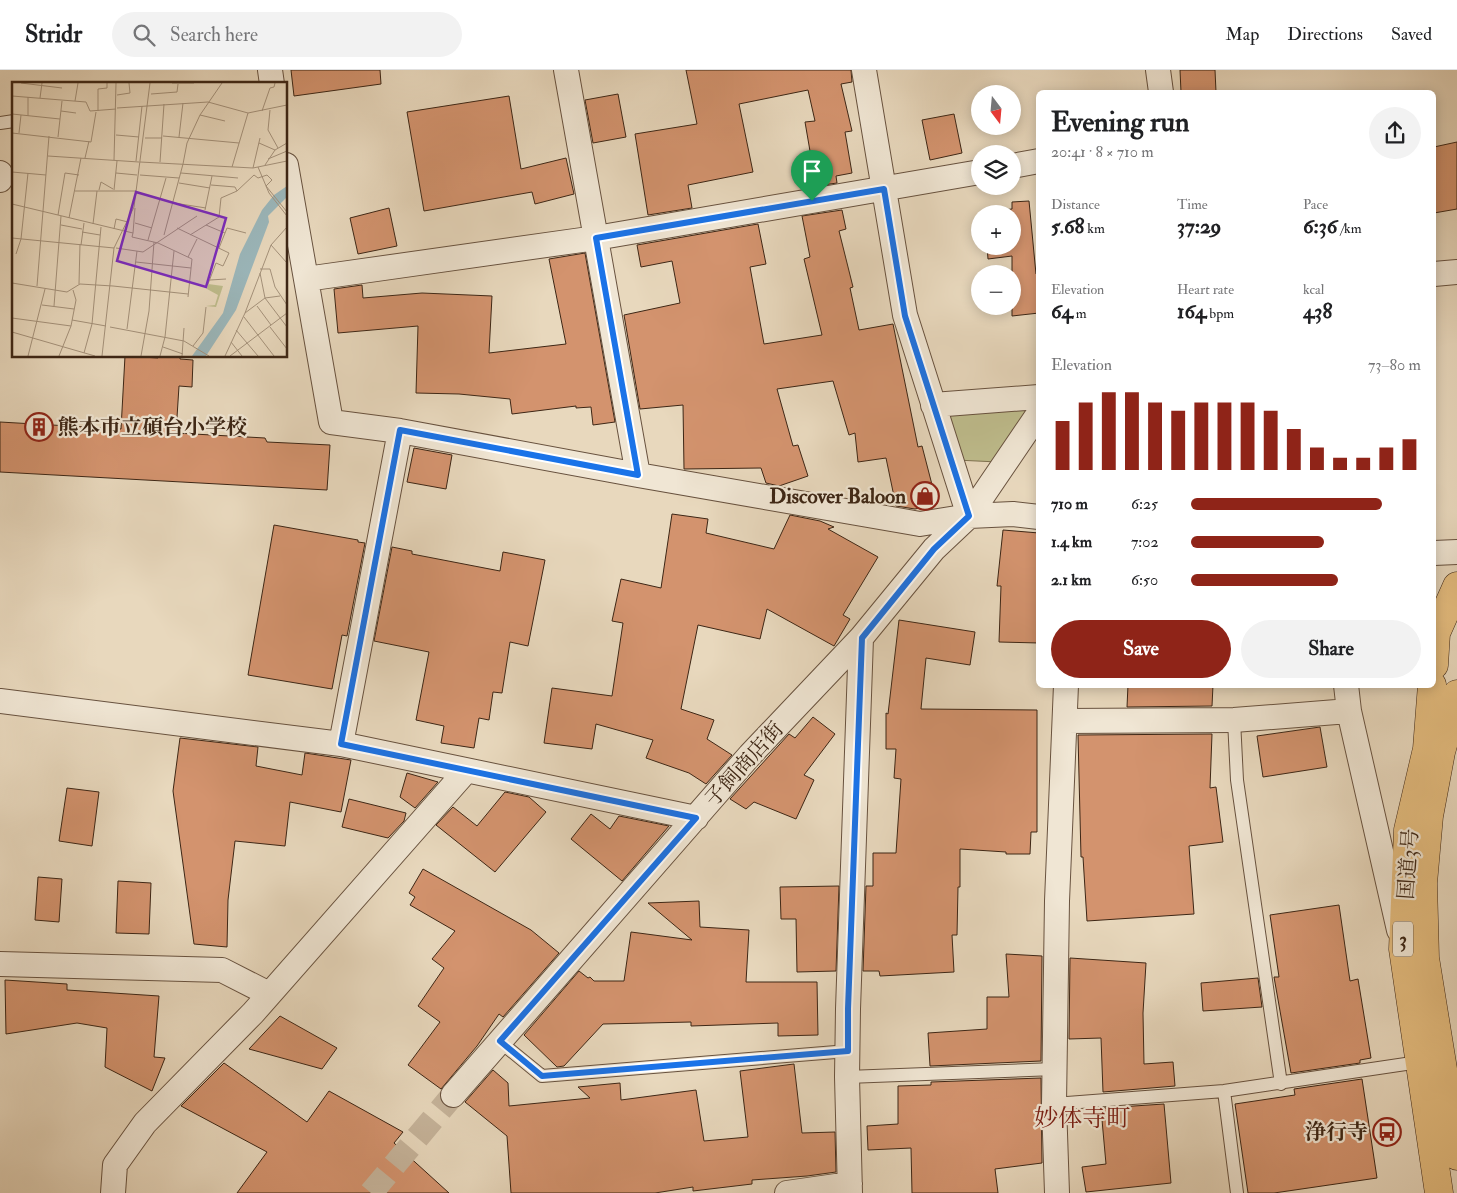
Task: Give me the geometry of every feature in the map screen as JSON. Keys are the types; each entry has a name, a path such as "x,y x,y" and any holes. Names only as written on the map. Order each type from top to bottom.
{"highway":[{"path":"1436,634 1457,586"},
{"name":"国道3号","path":"1432,688 1427,749 1408,830 1403,949 1439,1193"},
{"name":"国道3号","path":"1456,704 1441,752 1429,816 1423,883 1425,958 1457,1156"}],"street":[{"path":"566,70 638,475"},
{"path":"864,70 905,316 969,516"},
{"path":"1158,70 1161,90"},
{"path":"1021,164 1036,162"},
{"path":"306,279 596,238 971,174"},
{"path":"288,176 331,422 400,430 638,475 920,524 969,516 1013,514 1036,517"},
{"path":"1436,274 1457,272"},
{"path":"933,405 1036,397"},
{"name":"子飼商店街","path":"453,1095 750,755 862,638 934,549 969,516 1036,417"},
{"path":"341,744 400,430"},
{"path":"1436,553 1457,552"},
{"path":"787,1193 850,1189 847,1077 848,1009 862,638"},
{"path":"1057,1193 1054,1104 1057,901 1066,688"},
{"path":"1346,688 1349,710 1403,949"},
{"path":"0,701 341,744 696,818"},
{"path":"1065,721 1234,720 1349,710"},
{"path":"113,1193 115,1165 144,1123 269,994 466,771"},
{"path":"0,964 222,970 269,994"}],"lane":[{"path":"1234,720 1236,780 1281,1084"},
{"path":"500,1041 542,1076 848,1051"},
{"path":"1054,1104 1224,1091 1419,1062"},
{"path":"847,1077 1055,1069"},
{"path":"1224,1091 1237,1193"}],"shaded area":[{"path":"1031,406 998,462 956,460 941,413"}],"building":[{"path":"291,70 380,70 381,84 294,96"},
{"path":"686,70 851,70 852,82 841,84 852,131 845,132 852,173 836,176 837,183 816,186 805,122 815,121 808,90 739,104 753,172 688,185 692,208 648,215 635,134 697,124"},
{"path":"1180,70 1215,70 1216,90 1181,90"},
{"path":"618,94 626,137 593,143 585,100"},
{"path":"509,96 521,169 566,158 574,194 535,204 532,192 424,211 407,112"},
{"path":"954,114 962,153 930,160 922,120"},
{"path":"1457,142 1457,209 1436,213 1436,147"},
{"path":"1029,201 1036,274 1036,313 1021,315 1021,265 1012,265 1012,256 988,259 988,255 1021,255 1021,205 1012,205 1012,202"},
{"path":"389,208 397,246 358,254 350,218"},
{"path":"842,210 846,229 839,231 853,287 850,288 859,330 893,324 918,447 922,446 937,504 915,509 896,506 886,458 858,462 855,433 849,435 833,381 777,389 793,446 798,445 808,476 779,486 766,483 761,468 684,469 683,405 640,409 624,315 680,303 672,261 641,267 637,245 758,224 766,264 750,267 764,344 822,335 804,259 810,257 802,216"},
{"path":"585,253 615,422 593,425 591,407 576,408 576,406 512,414 510,399 459,394 416,393 418,326 338,333 334,289 362,285 363,298 422,293 492,296 489,353 566,344 549,259"},
{"name":"熊本市立碩台小学校","path":"125,358 180,358 193,360 192,387 179,386 176,433 265,438 267,442 330,445 327,490 0,472 0,422 121,429"},
{"path":"414,448 452,455 446,489 407,482"},
{"path":"672,514 708,519 706,533 774,549 790,515 820,521 834,527 828,529 878,557 843,615 850,619 834,646 767,609 760,639 698,625 681,709 714,720 707,739 732,755 706,784 689,773 646,758 653,740 596,724 592,749 544,743 552,688 612,696 623,623 612,621 621,579 661,588"},
{"path":"274,525 358,540 358,542 365,543 347,636 342,635 332,689 248,675"},
{"path":"1003,530 1036,533 1036,643 999,642 1001,586 997,586"},
{"path":"392,547 412,551 412,554 500,571 503,552 545,560 528,646 510,642 502,693 493,692 489,720 479,718 474,748 441,743 444,726 416,720 429,652 374,641"},
{"path":"899,620 975,632 970,665 926,658 921,709 1037,710 1037,832 1031,832 1030,854 1006,854 1006,852 960,849 957,935 952,935 954,972 880,976 879,971 863,971 866,886 873,886 873,853 896,853 901,779 894,778 896,749 886,749 886,713 888,714"},
{"path":"1128,688 1213,688 1212,706 1127,707"},
{"path":"813,717 835,734 804,775 814,780 796,819 754,802 746,809 730,799 789,734 795,738"},
{"path":"1320,727 1327,767 1263,777 1257,736"},
{"path":"1212,734 1210,788 1216,787 1223,842 1189,846 1194,914 1087,921 1083,857 1081,857 1078,735"},
{"path":"180,738 258,747 256,766 302,775 305,753 351,760 341,812 290,802 285,846 235,841 228,900 227,947 194,944 173,791"},
{"path":"407,773 438,782 415,808 400,797"},
{"path":"67,788 99,792 92,846 59,841"},
{"path":"505,792 529,797 546,812 495,872 436,825 453,807 477,826"},
{"path":"349,799 406,813 404,821 388,838 342,827"},
{"path":"591,814 610,829 619,816 669,826 622,881 571,839"},
{"path":"423,869 531,930 559,953 503,1017 499,1014 477,1046 441,1089 408,1065 440,1022 418,1006 444,968 432,959 455,931 410,905 415,897 409,893"},
{"path":"38,877 62,879 59,922 35,920"},
{"path":"118,881 151,883 149,934 116,933"},
{"path":"839,886 836,971 797,972 796,919 781,919 780,887"},
{"path":"699,901 700,927 749,930 746,982 817,982 818,1035 778,1036 778,1023 691,1026 691,1022 603,1024 564,1066 557,1067 524,1035 579,971 594,981 624,981 631,932 692,940 648,903"},
{"path":"1339,905 1350,981 1358,979 1371,1058 1360,1060 1360,1063 1291,1073 1274,977 1279,977 1270,915"},
{"path":"1006,954 1042,956 1041,1061 930,1066 928,1033 987,1029 987,997 1009,997"},
{"path":"1070,958 1146,963 1143,1013 1144,1064 1173,1062 1175,1086 1103,1092 1101,1038 1069,1039"},
{"path":"1258,978 1262,1007 1203,1011 1201,983"},
{"path":"5,980 67,984 67,990 159,996 154,1057 165,1058 152,1091 105,1067 107,1028 77,1023 6,1034"},
{"path":"280,1016 337,1048 322,1069 249,1049"},
{"path":"224,1063 307,1122 329,1091 403,1132 394,1143 449,1193 237,1193 267,1152 181,1106"},
{"path":"794,1064 802,1133 835,1132 836,1172 752,1180 752,1184 693,1191 693,1187 655,1193 511,1193 507,1136 465,1102 493,1070 508,1083 509,1106 590,1098 578,1087 620,1083 621,1100 696,1090 704,1141 748,1137 740,1071"},
{"path":"1041,1078 1042,1163 995,1169 998,1193 912,1193 911,1148 868,1150 867,1126 898,1124 898,1086 931,1085 931,1082"},
{"path":"1362,1079 1377,1178 1274,1193 1248,1193 1235,1104 1295,1095 1294,1089"},
{"path":"1164,1104 1171,1183 1086,1192 1082,1167 1106,1164 1102,1120 1104,1120 1104,1108"}],"tunnel":[{"path":"371,1193 453,1095"}],"place":[{"name":"熊本市立碩台小学校","path":"39,427"},
{"name":"Discover Baloon","path":"925,496"},
{"name":"浄行寺","path":"1387,1132"}],"district":[{"name":"妙体寺町","path":"1082,1118"}],"route":[{"path":"884,189 905,316 969,516 934,549 862,638 848,1051 542,1076 500,1041 696,818 341,744 400,430 638,475 596,238 812,201 884,189"}]}
